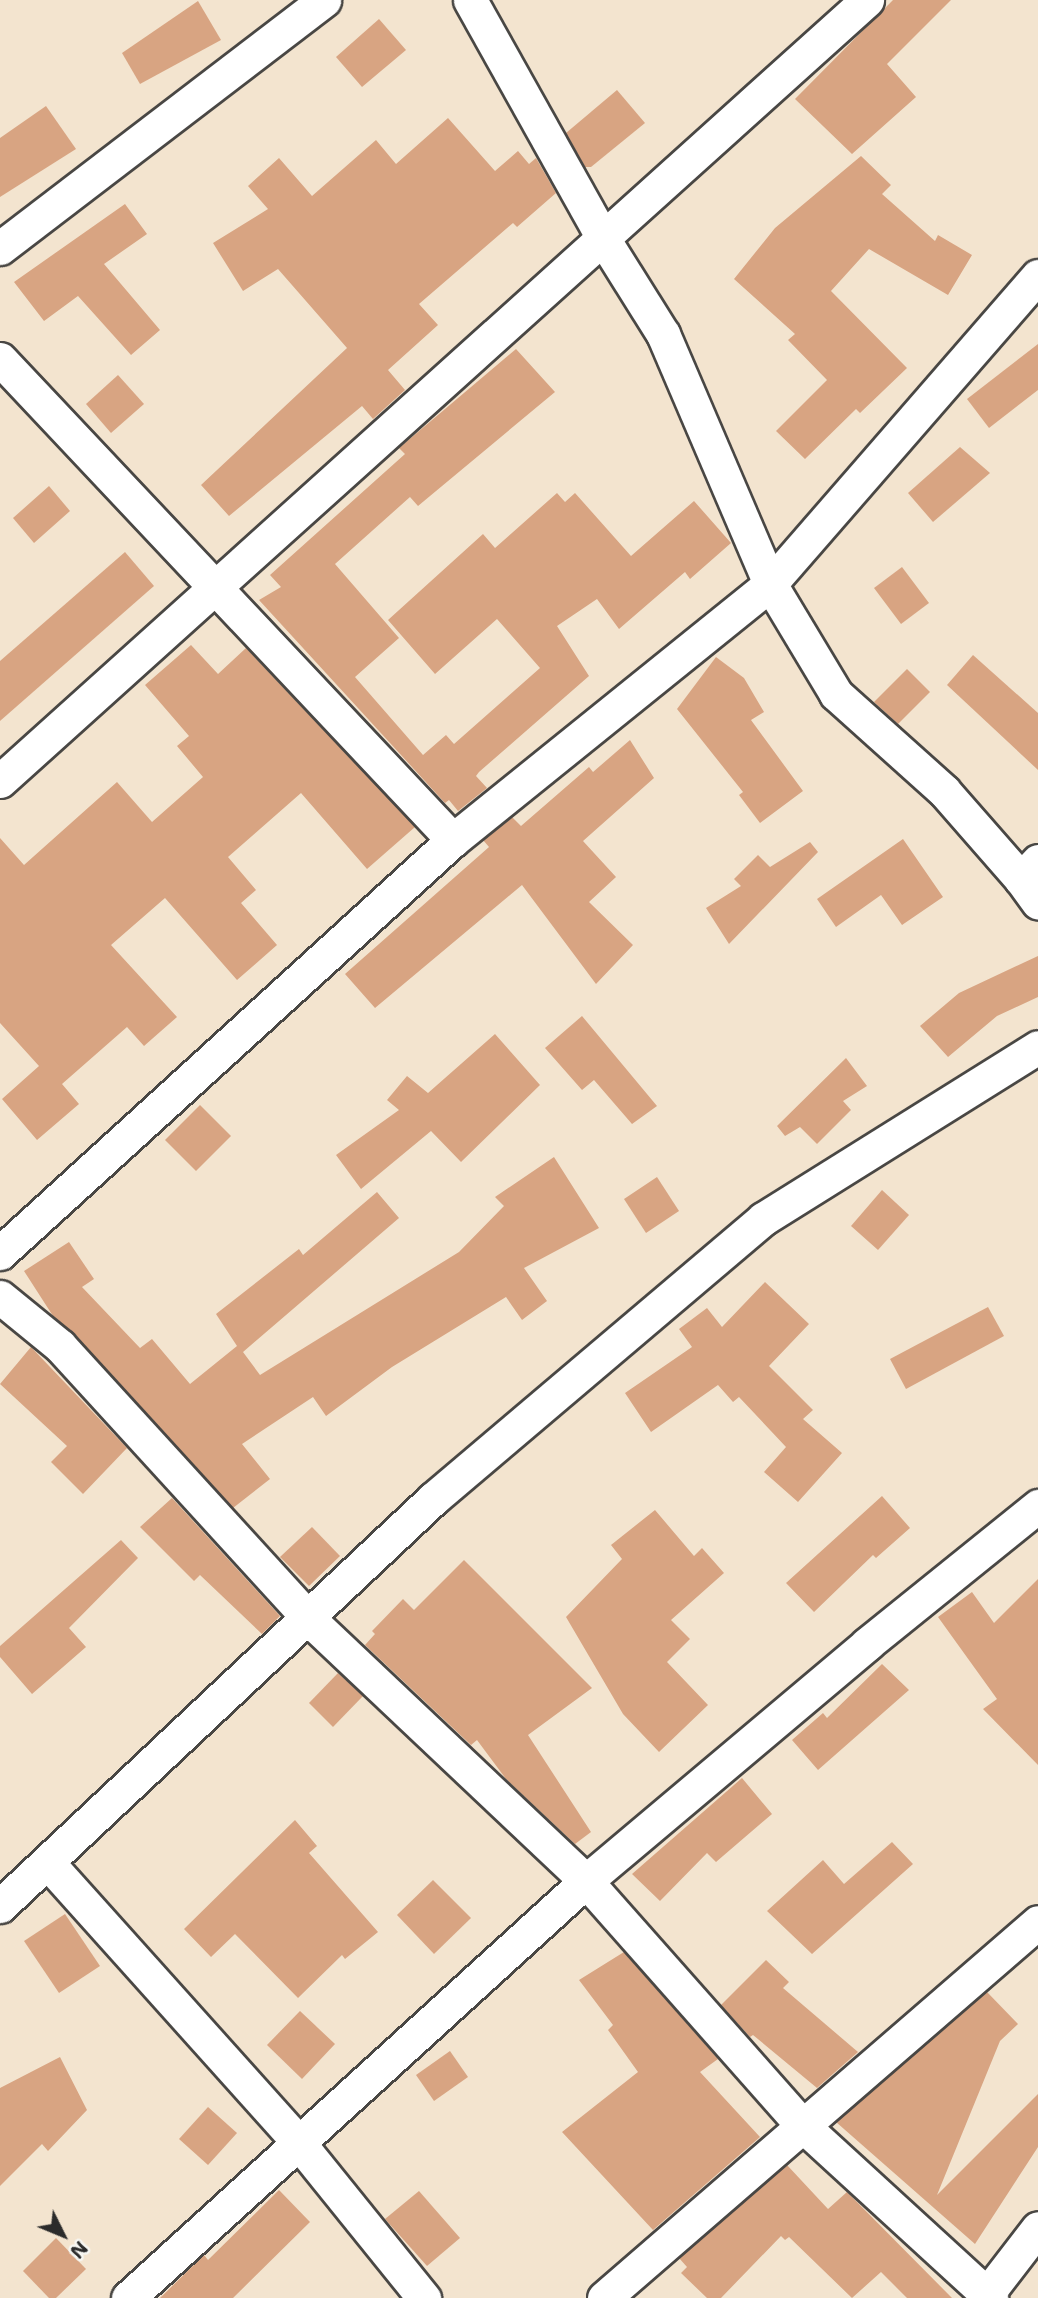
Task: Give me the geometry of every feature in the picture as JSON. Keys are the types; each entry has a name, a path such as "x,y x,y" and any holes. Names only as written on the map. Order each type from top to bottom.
{"street":[{"path":"0,248 324,0"},
{"path":"470,0 604,240 663,334 770,584 836,694 944,791 1032,881"},
{"path":"0,782 867,0"},
{"path":"0,1253 453,840 770,584 1038,276"},
{"path":"0,359 218,587 453,840"},
{"path":"0,1906 49,1864 433,1499 763,1219 1038,1047"},
{"path":"0,1297 60,1346 309,1619 586,1881 802,2124 987,2297 1038,2228"},
{"path":"128,2298 586,1881 1038,1506"},
{"path":"49,1864 298,2142 424,2298"},
{"path":"604,2298 1038,1922"}],"building":[{"path":"893,0 951,0 887,64 916,97 852,154 795,99"},
{"path":"198,1 221,40 140,84 122,53"},
{"path":"379,19 406,50 362,87 336,57"},
{"path":"617,90 645,123 591,167 585,167 566,133"},
{"path":"46,106 76,149 0,197 0,138"},
{"path":"448,118 495,171 518,151 529,164 536,158 556,193 517,227 513,223 419,304 438,325 388,370 405,390 373,419 362,406 229,516 201,485 347,348 278,269 243,291 213,243 268,209 248,186 279,158 312,196 376,140 396,164"},
{"path":"861,156 891,185 882,194 935,241 938,235 972,255 948,295 869,249 831,291 907,368 860,413 856,409 805,459 776,431 827,380 788,340 795,334 734,279 775,228"},
{"path":"125,204 147,234 104,264 160,330 131,355 78,296 44,321 14,282"},
{"path":"1038,344 1038,390 989,428 967,399"},
{"path":"516,349 555,392 418,506 410,497 335,564 399,638 355,677 423,755 446,735 454,744 540,668 497,619 435,674 388,620 483,534 495,548 557,493 565,502 575,493 631,556 694,501 731,543 690,579 685,572 619,629 597,599 557,626 589,676 479,772 476,776 487,788 458,811 449,800 445,803 259,600 281,587 270,575 405,454 399,448"},
{"path":"118,375 144,404 111,433 86,404"},
{"path":"960,447 990,473 933,522 908,493"},
{"path":"49,486 70,511 34,543 13,518"},
{"path":"125,552 154,586 0,721 0,661"},
{"path":"902,567 929,603 901,624 874,588"},
{"path":"191,645 218,674 246,648 415,827 367,869 301,793 228,857 256,890 241,903 277,945 237,980 165,898 111,945 177,1017 144,1046 127,1027 62,1084 79,1104 37,1140 2,1099 39,1066 0,1023 0,838 24,865 117,782 152,822 203,777 177,746 189,736 145,685"},
{"path":"973,655 1038,713 1038,770 947,685"},
{"path":"716,657 744,678 764,712 751,720 803,791 760,823 739,795 743,792 677,709"},
{"path":"907,669 930,692 898,724 874,702"},
{"path":"630,740 654,778 583,841 616,877 589,902 633,945 596,984 522,885 375,1008 345,974 489,847 483,840 512,817 521,826 589,767 593,772"},
{"path":"903,839 943,897 902,925 881,895 836,927 817,899"},
{"path":"810,842 818,852 729,944 706,908 741,886 734,879 758,855 770,867"},
{"path":"1038,956 1038,997 997,1016 948,1057 920,1026 959,993"},
{"path":"582,1016 657,1106 632,1124 594,1080 582,1090 545,1048"},
{"path":"495,1034 540,1085 461,1162 431,1131 361,1189 336,1155 399,1110 387,1100 407,1076 428,1093"},
{"path":"846,1058 867,1086 843,1101 851,1110 817,1144 800,1127 785,1136 777,1126"},
{"path":"200,1105 231,1136 196,1171 165,1140"},
{"path":"554,1157 599,1228 524,1268 547,1301 522,1320 506,1297 392,1367 326,1416 313,1397 242,1444 270,1479 233,1508 53,1316 24,1271 69,1242 94,1279 82,1287 140,1348 152,1339 190,1384 237,1346 216,1314 299,1249 303,1255 377,1192 399,1218 243,1352 260,1375 459,1252 504,1206 495,1197"},
{"path":"657,1177 679,1211 646,1233 624,1199"},
{"path":"882,1190 909,1215 878,1250 851,1226"},
{"path":"765,1282 809,1324 769,1366 813,1410 803,1419 842,1453 798,1502 764,1472 786,1447 739,1397 733,1402 718,1385 651,1432 625,1393 692,1347 679,1329 707,1308 722,1327"},
{"path":"988,1307 1004,1336 906,1389 890,1359"},
{"path":"31,1347 127,1448 83,1494 51,1462 67,1446 0,1384"},
{"path":"882,1496 910,1528 876,1558 873,1555 814,1612 786,1583"},
{"path":"172,1498 280,1616 262,1634 200,1575 194,1581 140,1527"},
{"path":"655,1510 694,1556 702,1548 724,1573 671,1620 690,1639 667,1662 708,1705 659,1752 623,1714 566,1617 622,1559 611,1545"},
{"path":"312,1527 340,1556 309,1586 280,1557"},
{"path":"121,1540 138,1558 69,1628 86,1647 32,1694 0,1657 0,1646"},
{"path":"464,1560 592,1688 528,1735 591,1832 575,1844 506,1779 477,1740 471,1745 365,1645 375,1634 372,1631 403,1599 414,1610"},
{"path":"1038,1579 1038,1765 983,1709 997,1699 938,1617 972,1592 994,1623"},
{"path":"882,1664 909,1690 818,1770 792,1740 823,1713 827,1718"},
{"path":"338,1673 363,1696 333,1727 309,1703"},
{"path":"742,1778 772,1814 716,1862 707,1853 660,1901 632,1874"},
{"path":"295,1820 317,1846 309,1853 378,1932 345,1959 342,1955 298,1998 235,1934 211,1957 184,1929"},
{"path":"892,1842 913,1864 812,1954 767,1911 823,1860 844,1884"},
{"path":"433,1880 471,1918 434,1954 397,1915"},
{"path":"65,1914 100,1966 59,1993 24,1941"},
{"path":"624,1952 718,2059 700,2072 760,2137 653,2230 562,2132 638,2072 608,2030 613,2025 579,1980"},
{"path":"766,1960 789,1982 783,1988 858,2052 817,2088 753,2035 750,2037 721,2005"},
{"path":"987,1992 1018,2024 1000,2041 937,2195 1038,2094 1038,2147 975,2244 836,2122"},
{"path":"300,2011 335,2044 302,2079 267,2045"},
{"path":"450,2051 468,2077 434,2101 416,2075"},
{"path":"60,2057 87,2110 48,2151 42,2144 0,2186 0,2088"},
{"path":"208,2107 237,2133 208,2165 179,2139"},
{"path":"787,2165 828,2209 847,2192 952,2298 907,2298 881,2272 852,2298 789,2237 785,2240 781,2236 721,2298 707,2298 681,2273 687,2267 679,2258"},
{"path":"279,2190 310,2222 233,2298 160,2298 204,2255 208,2260"},
{"path":"419,2191 460,2238 427,2266 385,2219"},
{"path":"56,2238 86,2269 56,2298 49,2298 23,2271"}]}
